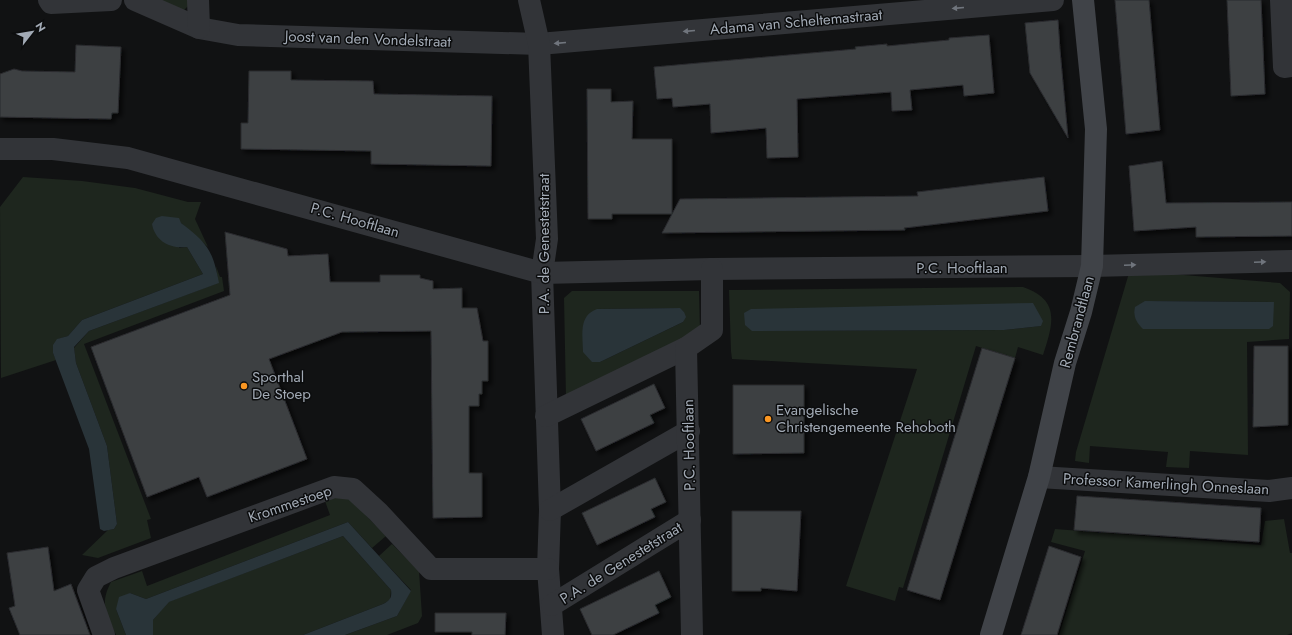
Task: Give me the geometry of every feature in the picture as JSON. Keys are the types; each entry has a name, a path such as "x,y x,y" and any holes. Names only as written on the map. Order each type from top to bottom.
{"street":[{"path":"49,0 51,3 111,0"},
{"name":"Joost van den Vondelstraat","path":"135,0 198,28 238,35 539,44"},
{"path":"198,0 198,28"},
{"name":"P.A. de Genestetstraat","path":"529,0 539,44 547,239 542,273 550,510 548,570 552,605 553,635"},
{"name":"Adama van Scheltemastraat","path":"539,44 1053,0"},
{"name":"Rembrandtlaan","path":"991,635 1039,477 1065,363 1081,312 1092,266 1096,129 1083,0"},
{"path":"1281,0 1284,67 1292,66"},
{"name":"P.C. Hooftlaan","path":"0,149 53,149 128,158 542,273 712,269 1092,266"},
{"path":"1092,266 1292,261"},
{"path":"546,416 686,348 712,330 712,269"},
{"name":"P.C. Hooftlaan","path":"686,348 689,431 692,635"},
{"path":"550,510 689,431"},
{"name":"Professor Kamerlingh Onneslaan","path":"1039,477 1269,491 1292,488"},
{"name":"Krommestoep","path":"104,635 88,590 96,577 114,568 334,487 352,489 378,512 431,569 548,570"},
{"name":"P.A. de Genestetstraat","path":"552,605 690,520"}],"shaded area":[{"path":"152,0 190,0 191,3 181,13"},
{"path":"23,177 82,181 135,188 188,202 201,202 195,219 208,247 181,223 179,248 187,247 203,274 82,320 68,336 58,339 53,353 56,360 1,378 0,207"},
{"path":"162,216 179,218 181,223 203,242 211,255 219,283 89,331 74,347 76,363 107,446 117,524 114,529 104,531 100,529 89,449 53,353 53,345 57,339 68,336 82,320 203,274 187,247 175,247 169,245 164,243 156,235 152,224 156,218"},
{"path":"216,266 220,277 222,277 224,291 84,344 151,519 147,520 151,538 98,558 82,555 108,530 114,529 117,524 107,446 76,363 74,348 89,331 218,283"},
{"path":"1135,271 1280,283 1290,292 1289,339 1247,342 1248,455 1190,451 1189,468 1166,467 1168,452 1090,446 1089,463 1075,461 1076,452 1129,273","holes":["1153,301 1274,302 1160,328 1143,329"]},
{"path":"1023,287 1035,292 1044,299 1049,306 1051,323 1043,355 1018,347 1015,358 976,346 903,588 899,587 895,601 846,586 917,369 732,359 729,290","holes":["1041,326 1004,330 752,331"]},
{"path":"572,291 699,291 700,330 566,398 564,298","holes":["679,308 684,312 683,322 600,362 596,362 597,309"]},
{"path":"1145,301 1274,302 1273,326 1269,329 1143,329 1136,319 1134,310 1135,307"},
{"path":"1033,303 1043,321 1041,326 1004,330 752,331 745,325 744,313 751,309"},
{"path":"680,308 686,317 683,322 600,362 592,362 583,352 582,333 584,321 591,312 597,309"},
{"path":"340,496 349,498 386,536 372,548 348,522 146,599 130,593 116,609 126,635 116,635 107,615 105,603 107,590 111,582 142,571 147,586 330,515 325,501"},
{"path":"1284,519 1290,553 1292,553 1292,633 1287,635 1059,635 1085,551 1051,542 1055,529 1261,545 1265,521"},
{"path":"348,522 411,591 397,616 345,635 303,635 383,604 391,597 391,590 343,536 169,602 153,620 153,635 126,635 116,609 119,597 130,593 146,599"},
{"path":"343,536 391,590 390,600 303,635 153,635 153,620 168,602"},
{"path":"392,544 419,571 422,616 418,623 387,635 345,635 397,616 411,590 379,556"}],"building":[{"path":"1115,0 1149,0 1160,130 1126,134"},
{"path":"1227,0 1261,0 1265,94 1231,96"},
{"path":"1058,20 1068,138 1030,73 1025,23"},
{"path":"989,35 994,93 964,96 963,85 910,90 912,110 892,111 891,92 797,99 798,157 767,158 766,128 711,133 710,104 673,107 672,98 657,99 654,67 856,49 855,47 887,44 887,46 949,40 949,38"},
{"path":"76,45 121,47 118,113 112,113 111,119 0,117 0,74 14,69 22,71 75,72"},
{"path":"249,71 291,71 291,80 373,81 374,94 492,96 491,166 371,164 371,151 241,149 241,123 248,123"},
{"path":"587,89 611,89 611,102 633,101 632,139 672,139 672,214 612,214 612,219 588,219"},
{"path":"1162,161 1166,203 1292,202 1292,236 1196,237 1196,227 1134,231 1129,166"},
{"path":"1044,177 1048,211 904,228 905,230 662,233 680,199 918,196 917,192"},
{"path":"225,232 287,249 288,256 328,254 330,282 380,282 380,275 420,275 420,278 433,281 433,289 462,288 462,308 477,308 483,341 488,341 488,381 482,381 482,394 479,394 479,406 469,406 469,473 482,473 482,517 433,518 431,331 342,332 269,359 307,459 207,497 199,477 147,497 91,347 230,295"},
{"path":"1254,346 1288,346 1288,425 1253,427"},
{"path":"982,348 1015,358 940,600 907,590"},
{"path":"654,384 665,408 650,415 654,423 596,451 581,419"},
{"name":"Evangelische Christengemeente Rehoboth","path":"733,385 804,385 804,453 733,454"},
{"path":"655,478 666,502 651,509 655,517 597,545 582,513"},
{"path":"1077,496 1261,508 1259,542 1074,530"},
{"path":"732,511 801,511 797,591 761,588 761,591 732,591"},
{"path":"1049,546 1081,557 1057,635 1021,635"},
{"path":"48,547 54,591 71,584 90,635 20,635 9,608 15,606 7,553"},
{"path":"659,571 671,597 655,605 659,613 613,635 592,635 580,609"},
{"path":"435,613 506,613 505,635 472,635 472,632 435,632"}],"place":[{"name":"Sporthal De Stoep","path":"244,386"},
{"name":"Evangelische Christengemeente Rehoboth","path":"768,419"}]}
